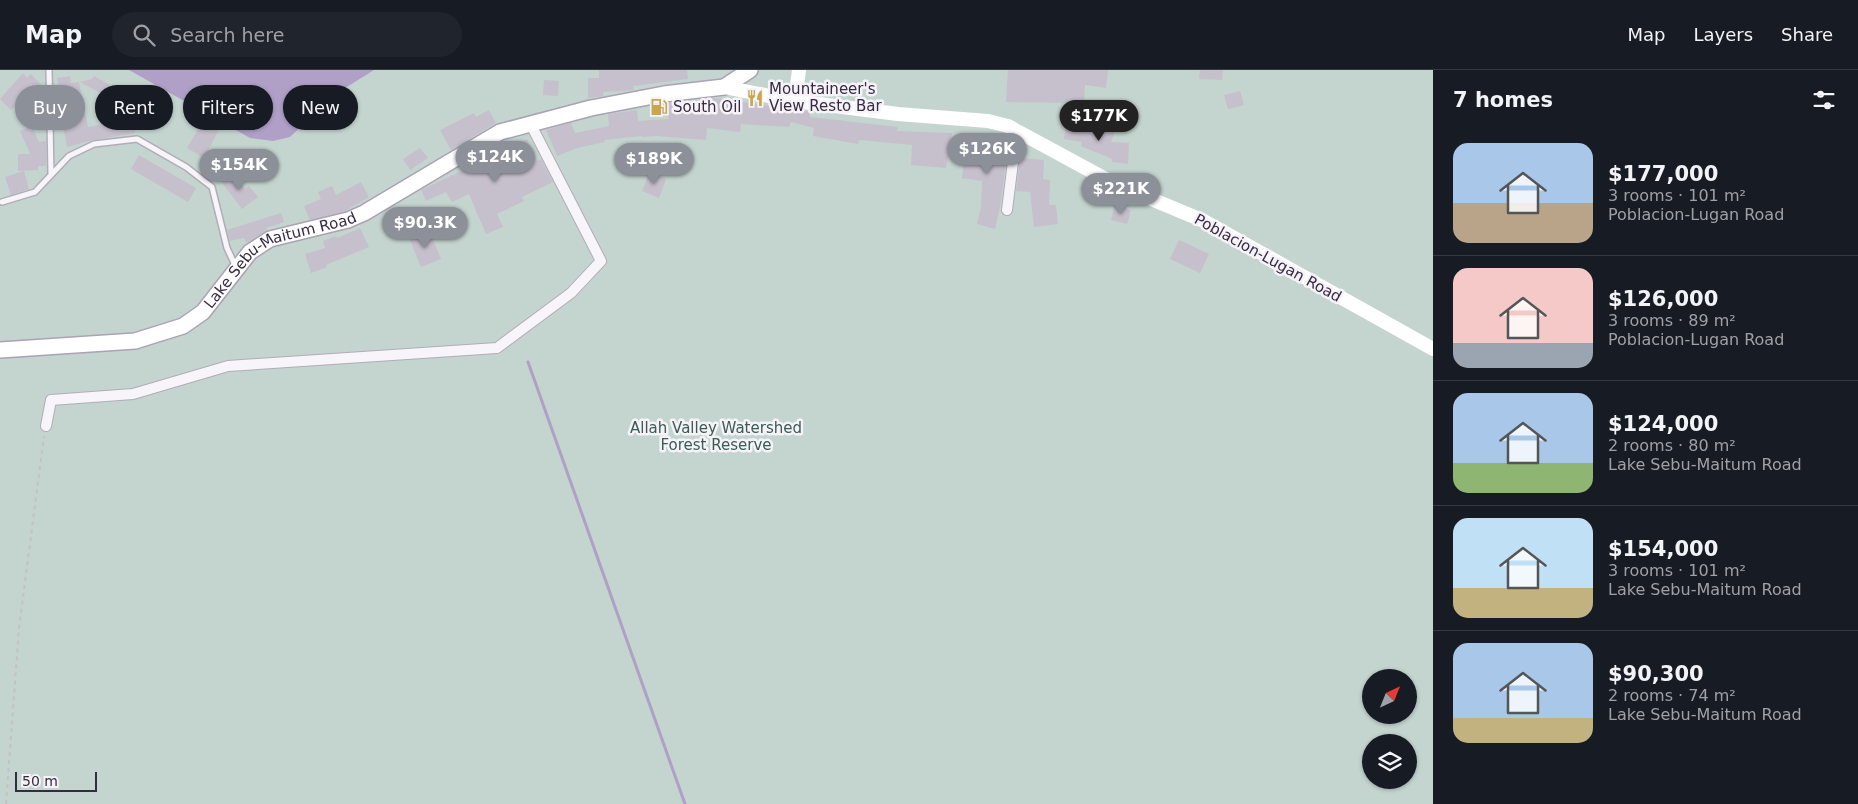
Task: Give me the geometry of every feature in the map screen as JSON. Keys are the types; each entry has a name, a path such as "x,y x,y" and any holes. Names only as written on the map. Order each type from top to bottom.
{"main road":[{"path":"724,87 750,70"},
{"path":"795,101 799,70"},
{"name":"Poblacion-Lugan Road","path":"724,87 795,101 898,114 988,120 1017,130 1113,183 1204,221 1433,349"},
{"name":"Lake Sebu-Maitum Road","path":"1,347 135,341 182,326 203,312 250,252 264,242 348,220 364,213 500,132 618,102 724,87"}],"street":[{"path":"46,426 51,400 133,394 228,366 497,348 571,293 601,261 530,123"},
{"path":"1007,210 1017,130"}],"lane":[{"path":"49,70 51,174"},
{"path":"2,202 35,192 69,156 94,144 137,138 186,167 212,187 227,248 237,268"}],"path":[{"path":"6,804 19,628 46,426"}],"green space":[{"name":"Allah Valley Watershed Forest Reserve","path":"0,70 1433,70 1433,804 0,804"}],"shaded area":[{"path":"129,70 374,70 350,85 283,85 283,130 297,130 290,137 273,141 250,138 236,130 273,130 273,85 183,85 183,100 173,95 173,85 156,85"}],"building":[{"path":"599,70 687,70 688,79 633,86 634,90 603,92 603,96 588,98 588,78 599,78"},
{"path":"1008,70 1108,70 1106,88 1085,85 1084,103 1006,102"},
{"path":"1200,70 1223,70 1222,80 1199,79"},
{"path":"23,73 27,78 31,74 41,85 15,85 15,106 11,110 0,99"},
{"path":"70,76 71,83 79,82 80,85 58,85 57,78"},
{"path":"94,76 110,85 95,85 95,90 80,82 92,79"},
{"path":"544,80 559,81 558,96 543,95"},
{"path":"1240,91 1244,105 1228,109 1224,95"},
{"path":"713,98 807,111 810,113 810,117 898,127 897,131 952,133 946,168 911,165 912,145 859,140 858,144 813,136 814,128 791,122 789,127 741,124 740,132 707,128 706,140 642,136 604,140 605,142 577,148 557,156 546,130 571,123 575,133 609,126 608,114 637,110 638,121 668,119 669,103 712,106"},
{"path":"489,110 496,123 451,150 440,130 474,113 476,117"},
{"path":"85,112 88,127 95,126 95,130 135,130 135,133 93,140 67,147 64,130 85,130"},
{"path":"1066,124 1082,126 1104,135 1108,124 1116,128 1111,142 1129,143 1128,164 1112,162 1112,159 1081,146 1082,142 1064,139"},
{"path":"34,130 39,142 46,141 46,166 38,166 38,170 18,171 18,154 30,154 20,131"},
{"path":"198,130 219,130 204,158 187,148"},
{"path":"967,137 1009,142 995,229 977,224 981,207 982,181 962,178"},
{"path":"527,139 537,161 541,159 553,182 522,197 524,201 497,214 503,227 486,234 469,194 452,202 446,192 426,201 421,190 470,167 467,162 480,156 483,161"},
{"path":"420,148 428,158 410,170 403,159"},
{"path":"139,155 196,188 188,202 131,169"},
{"path":"1020,158 1044,160 1043,179 1050,180 1049,205 1056,205 1058,224 1034,227 1030,192 1016,191"},
{"path":"24,171 29,189 11,195 5,177"},
{"path":"231,172 245,189 249,186 258,197 242,209 220,180"},
{"path":"650,172 666,179 659,198 642,191"},
{"path":"361,182 369,197 343,212 310,220 304,206 321,199 318,192 332,186 336,195"},
{"path":"1115,205 1131,210 1127,224 1111,220"},
{"path":"281,213 284,222 266,228 267,230 250,241 246,242 244,238 230,241 227,230"},
{"path":"360,228 369,247 311,273 305,254 325,248 323,241 336,236 337,238"},
{"path":"430,232 441,259 421,267 410,240"},
{"path":"1179,240 1209,254 1200,273 1170,259"}],"waterway":[{"path":"528,362 685,804"}],"place":[{"name":"Mountaineer's View Resto Bar","path":"755,98"},
{"name":"South Oil","path":"659,107"}]}
